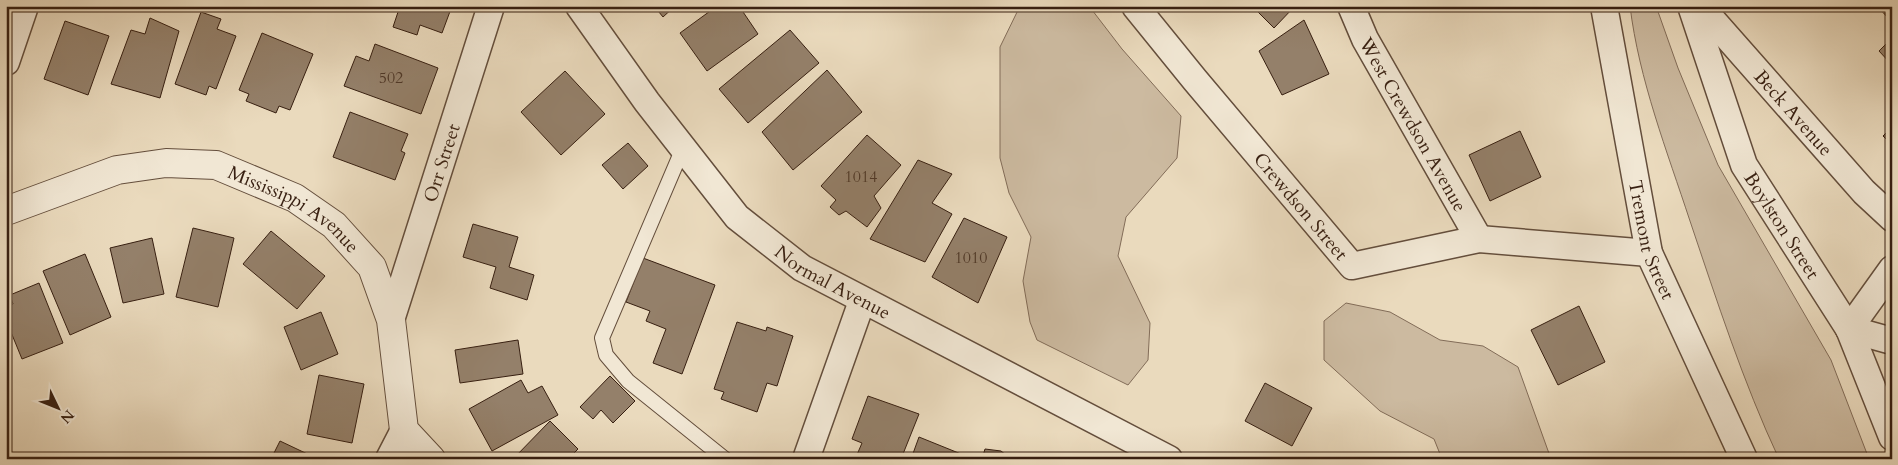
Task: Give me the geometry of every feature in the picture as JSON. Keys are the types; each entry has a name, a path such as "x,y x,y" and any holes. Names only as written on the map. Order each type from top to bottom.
{"street":[{"path":"6,62 25,6"},
{"name":"Orr Street","path":"391,320 491,6"},
{"name":"Normal Avenue","path":"579,6 647,102 737,217 802,268 1169,459"},
{"name":"Crewdson Street","path":"1135,6 1201,88 1352,266 1479,239 1649,253"},
{"name":"West Crewdson Avenue","path":"1351,6 1365,39 1479,239"},
{"name":"Tremont Street","path":"1604,6 1649,253 1744,459"},
{"name":"Boylston Street","path":"1691,6 1744,165 1849,329 1892,437"},
{"name":"Beck Avenue","path":"1700,6 1864,192 1892,218"},
{"name":"Mississippi Avenue","path":"6,211 117,170 166,163 216,165 294,198 334,225 372,267 391,320 404,430"},
{"path":"1892,269 1849,329 1892,341"},
{"path":"806,459 862,300"},
{"path":"389,459 404,430 431,459"}],"lane":[{"path":"684,148 602,338 606,355 628,381 725,459"}],"shaded area":[{"path":"1020,6 1089,6 1122,49 1181,116 1177,158 1126,217 1118,256 1150,323 1148,360 1128,385 1037,340 1030,322 1023,281 1031,237 1009,193 1000,158 1000,47"},
{"path":"1630,6 1656,6 1678,68 1718,165 1831,360 1869,459 1779,459 1731,341 1663,142 1640,61"},
{"path":"1346,303 1390,312 1440,340 1483,346 1518,367 1551,459 1442,459 1434,439 1380,411 1324,360 1324,321"}],"building":[{"path":"400,6 452,6 442,33 420,25 417,35 393,27"},
{"path":"654,6 675,6 663,17"},
{"path":"717,6 739,6 758,34 707,71 680,33"},
{"path":"1252,6 1295,6 1274,28"},
{"path":"1877,6 1892,6 1892,19 1890,20"},
{"path":"201,12 221,19 217,29 236,36 216,89 209,86 206,95 175,84"},
{"path":"150,18 179,31 160,98 111,84 131,30 145,34"},
{"path":"1304,20 1329,74 1282,95 1259,51"},
{"path":"65,21 109,36 88,95 44,79"},
{"path":"790,30 819,63 748,123 719,89"},
{"path":"262,33 313,54 290,110 279,106 276,113 246,101 249,94 239,90"},
{"path":"1892,38 1892,65 1879,51"},
{"path":"375,44 438,68 421,114 344,86 356,56 369,61"},
{"path":"827,70 862,112 793,170 762,132"},
{"path":"565,71 605,114 561,155 521,112"},
{"path":"350,112 408,134 401,151 405,153 395,180 333,157"},
{"path":"1892,127 1892,145 1883,136"},
{"path":"1520,131 1541,177 1490,201 1469,155"},
{"path":"867,135 901,165 874,196 881,208 867,227 846,211 839,215 830,207 836,200 821,186"},
{"path":"628,143 648,166 623,189 602,165"},
{"path":"918,160 952,174 932,203 952,214 925,262 870,239"},
{"path":"964,218 1007,237 978,303 932,277"},
{"path":"473,224 518,237 509,267 534,275 527,300 490,288 496,267 463,257"},
{"path":"193,228 234,238 218,307 176,297"},
{"path":"271,231 325,276 297,309 243,264"},
{"path":"152,238 164,294 123,303 110,248"},
{"path":"85,254 111,317 70,335 43,271"},
{"path":"643,258 715,285 682,374 653,363 666,329 646,321 650,311 626,302"},
{"path":"39,283 63,343 22,359 6,320 6,307 13,304 10,295"},
{"path":"1579,306 1605,362 1558,385 1531,330"},
{"path":"321,312 338,354 301,370 284,327"},
{"path":"737,322 766,331 767,327 793,336 777,386 767,383 757,412 721,399 724,392 714,389"},
{"path":"518,340 523,374 460,383 455,350"},
{"path":"319,375 364,384 352,443 307,434"},
{"path":"610,376 635,401 613,423 601,410 593,419 580,407"},
{"path":"521,380 528,393 542,386 558,415 492,451 469,409"},
{"path":"1265,383 1312,408 1292,446 1245,421"},
{"path":"868,396 919,414 901,459 860,459 856,457 862,443 852,439"},
{"path":"550,421 578,449 568,459 513,459"},
{"path":"919,437 966,456 965,459 911,459"},
{"path":"280,441 318,459 271,459"},
{"path":"985,449 1001,451 1011,459 982,459"}]}
